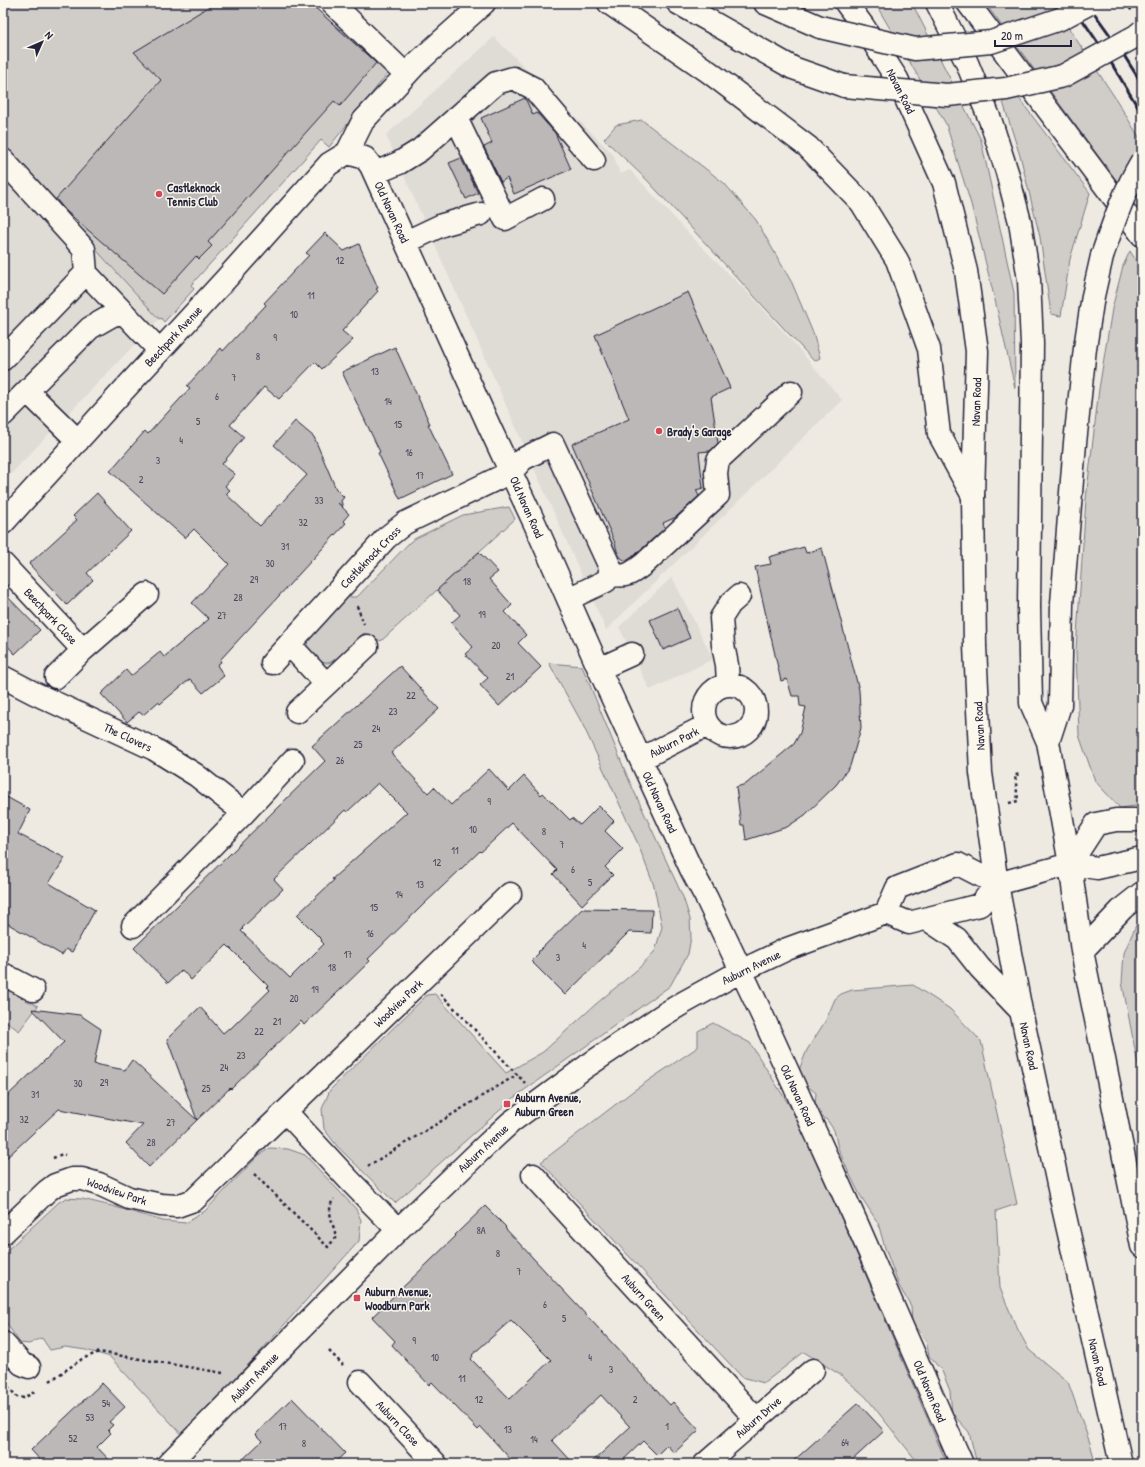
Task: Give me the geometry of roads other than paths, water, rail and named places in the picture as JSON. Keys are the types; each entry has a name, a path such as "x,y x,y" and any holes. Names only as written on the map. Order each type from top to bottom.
{"main road":[{"path":"332,3 406,75"},
{"path":"347,153 364,121 406,75 484,3"},
{"path":"609,3 709,72 808,148 861,202 897,260 929,349 940,434 973,496"},
{"path":"678,3 793,68 844,86 948,95 1006,89 1062,76 1136,36 1142,31"},
{"path":"765,3 820,28 915,50 991,42 1060,19 1090,3"},
{"name":"Navan Road","path":"846,3 897,78 944,183 966,271 977,351 973,496 975,646 981,773 997,884 1021,1011 1060,1196 1120,1464"},
{"path":"937,3 967,63 991,122 1007,172 1020,222 1028,280 1032,344 1029,608 1031,703 1048,742 1070,864 1082,951 1142,1246"},
{"path":"968,3 1142,235"},
{"path":"374,173 409,158 496,83 513,78 533,88 594,160"},
{"path":"456,118 505,219 543,199"},
{"name":"Old Navan Road","path":"347,153 365,158 371,166 599,669 691,869 741,971 858,1226 962,1464"},
{"name":"Beechpark Avenue","path":"3,523 226,280 329,164 347,153"},
{"path":"3,160 84,249 86,273 160,351"},
{"path":"1048,742 1060,705 1062,604 1075,443 1085,348 1093,296 1102,256 1119,208 1142,161"},
{"path":"406,242 442,225 480,214"},
{"path":"3,359 86,273"},
{"path":"3,415 90,328 111,316 122,312"},
{"path":"27,391 78,441"},
{"path":"568,599 606,581 610,574 620,577 631,574 644,564 718,495 716,473 718,460 791,392"},
{"name":"Castleknock Cross","path":"272,663 386,538 404,523 511,472 523,459 553,444 608,560 610,574"},
{"name":"Beechpark Close","path":"3,564 83,650"},
{"name":"Beechpark Close","path":"56,677 83,650 147,594"},
{"path":"728,684 721,618 730,604 739,596"},
{"path":"289,644 326,684"},
{"path":"297,712 367,646"},
{"path":"599,669 632,654"},
{"name":"The Clovers","path":"3,677 154,749 196,774 244,813"},
{"name":"Auburn Park","path":"728,684 744,689 751,694 757,710 751,727 745,733 737,737 729,738 713,732 707,725 704,717 706,699 719,687 728,684"},
{"name":"Auburn Park","path":"641,759 707,725"},
{"path":"133,926 244,813 293,760"},
{"path":"1070,864 1096,824 1116,820 1142,820"},
{"path":"997,884 958,864 897,888 886,913 909,922 927,919 980,905 997,884 1070,864 1096,868 1142,858"},
{"name":"Woodview Park","path":"3,1233 47,1191 55,1185 72,1179 82,1179 99,1184 129,1198 161,1206 176,1206 194,1200 510,894"},
{"path":"1082,951 1123,908 1142,894"},
{"name":"Auburn Avenue","path":"168,1464 398,1230 511,1122 587,1066 683,1003 741,971 787,950 886,913"},
{"path":"927,919 957,939 980,968 1021,1011"},
{"path":"3,974 34,990"},
{"path":"286,1112 398,1230"},
{"name":"Auburn Green","path":"533,1175 756,1419"},
{"path":"3,1343 22,1364 29,1368"},
{"name":"Auburn Drive","path":"705,1464 812,1370"},
{"name":"Auburn Close","path":"360,1382 436,1464"}],"railway":[{"path":"1071,3 1107,56 1142,114"},
{"path":"1087,3 1120,49 1142,84"}],"place":[{"name":"Castleknock Tennis Club","path":"159,194"},
{"name":"Brady's Garage","path":"659,431"},
{"name":"Auburn Avenue, Auburn Green","path":"507,1104"},
{"name":"Auburn Avenue, Woodburn Park","path":"357,1298"}]}
